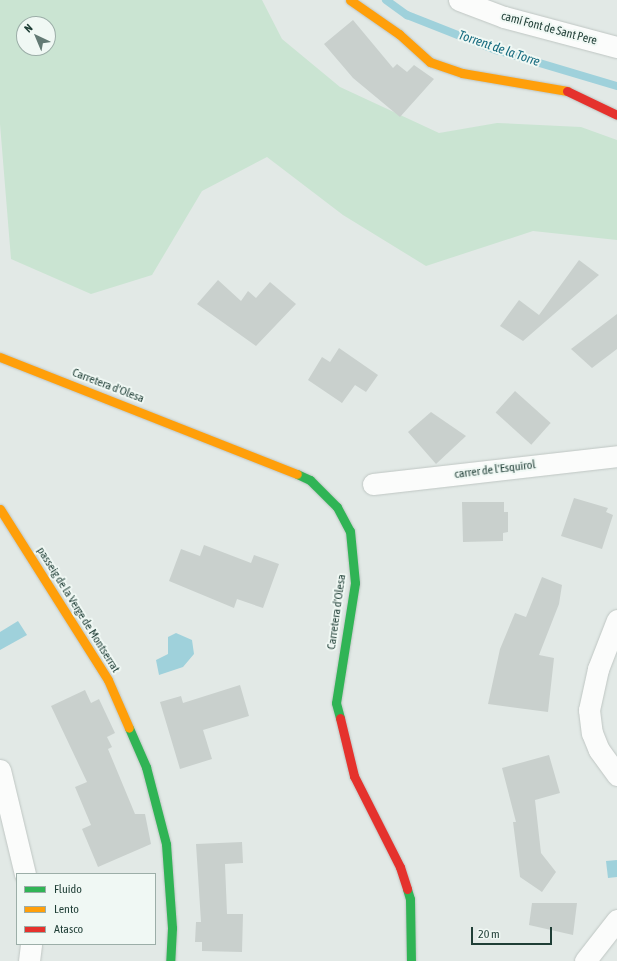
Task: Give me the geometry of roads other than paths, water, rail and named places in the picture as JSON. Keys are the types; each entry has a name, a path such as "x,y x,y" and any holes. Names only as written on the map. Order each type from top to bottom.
{"street":[{"path":"350,0 399,34 430,62 462,73 566,91 617,115"},
{"name":"camí Font de Sant Pere","path":"460,0 504,17 617,47"},
{"name":"Carretera d'Olesa","path":"0,357 274,464 310,480 337,507 350,531 355,583 336,703 354,776 400,867 410,899 411,961"},
{"name":"carrer de l'Esquirol","path":"373,484 617,456"},
{"name":"passeig de la Verge de Montserrat","path":"0,509 108,680 146,767 166,844 172,928 170,961"},
{"path":"617,620 598,669 589,710 592,733 599,750 617,775"},
{"path":"0,770 25,873"},
{"path":"585,961 617,920"},
{"path":"29,961 31,945"}],"water":[{"path":"18,621 27,635 0,650 0,632"},
{"path":"176,633 192,640 194,654 183,667 159,675 156,660 168,654 168,637"},
{"path":"617,860 617,877 608,878 606,861"}],"waterway":[{"name":"Torrent de la Torre","path":"386,0 407,15 496,50 617,86"}]}
